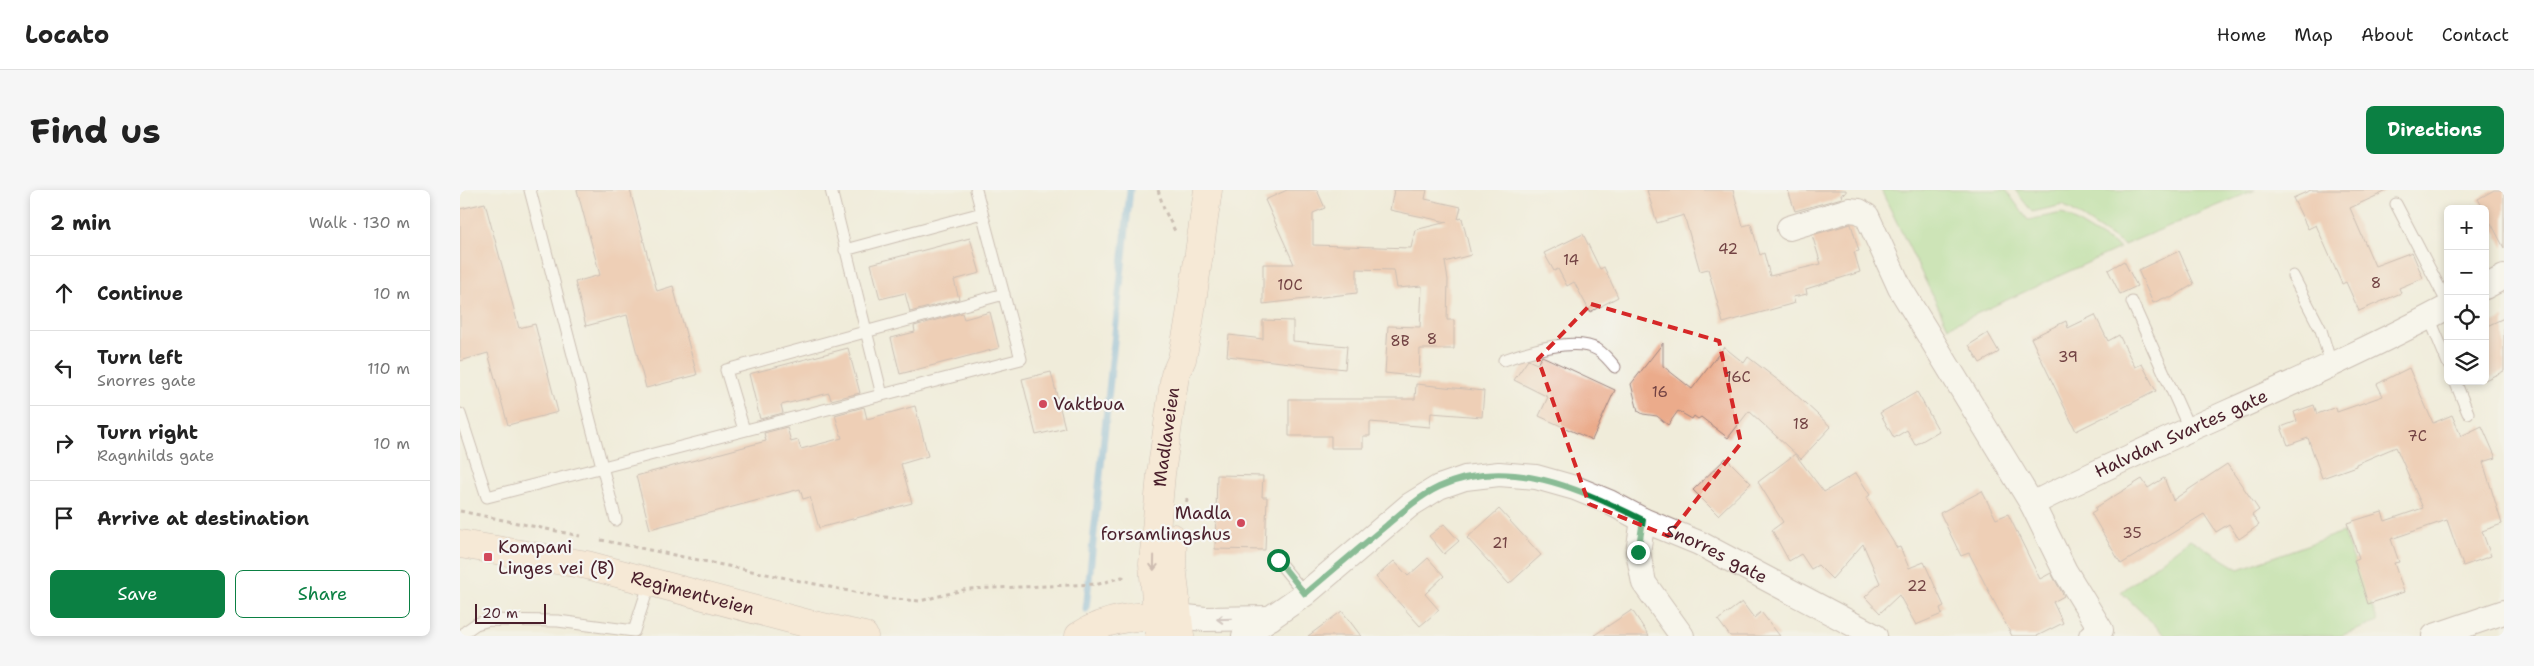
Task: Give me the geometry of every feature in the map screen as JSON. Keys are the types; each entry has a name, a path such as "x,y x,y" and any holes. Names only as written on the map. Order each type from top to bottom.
{"main road":[{"name":"Madlaveien","path":"1168,626 1153,564 1161,474 1175,375 1182,359 1208,190"},
{"name":"Regimentveien","path":"460,544 587,565 650,582 807,630 864,636"},
{"path":"1093,633 1124,618 1168,626"}],"street":[{"path":"1789,228 1849,210 1859,211 1867,216 1900,288 2032,504 2065,570 2101,634"},
{"path":"2489,285 2504,278"},
{"name":"Halvdan Svartes gate","path":"2032,504 2112,463 2331,364 2441,309"},
{"name":"Snorres gate","path":"1244,636 1274,627 1305,594 1410,505 1439,487 1465,478 1499,474 1536,477 1575,488 1643,520 1700,543 1875,636"},
{"path":"1643,520 1638,552 1644,583 1682,636"},
{"path":"2434,636 2504,612"},
{"path":"1168,626 1205,619 1274,627"}],"lane":[{"path":"530,190 616,520"},
{"path":"830,190 882,395"},
{"path":"460,414 487,497 1021,359 976,190"},
{"path":"2396,204 2441,309 2445,340"},
{"path":"845,250 982,213"},
{"path":"2293,276 2321,330 2331,364"},
{"path":"744,430 726,370 1004,294"},
{"path":"2132,302 2189,428"},
{"path":"1504,360 1525,352 1550,347 1577,345 1597,349 1615,367"},
{"path":"2457,385 2468,413"},
{"path":"1278,560 1305,594"},
{"path":"463,636 466,631 476,624 489,620 558,622 633,634 650,582"}],"path":[{"path":"1158,190 1164,209 1178,236"},
{"path":"1186,526 1187,487"},
{"path":"460,511 585,537"},
{"path":"595,538 883,598 920,601 967,589 1076,586 1099,584 1122,577 1134,580"}],"highlighted area":[{"path":"1591,304 1719,341 1741,443 1668,536 1589,504 1538,359"}],"green space":[{"path":"1881,190 2006,190 2028,220 2062,213 2120,248 1948,327"},
{"path":"2015,190 2255,190 2124,245 2063,205 2032,212"},
{"path":"2343,532 2378,622 2340,636 2166,636 2121,592 2190,539 2239,569"}],"building":[{"path":"577,190 630,190 657,291 673,286 697,375 646,388 627,315 586,326 575,282 600,275"},
{"path":"1287,190 1317,190 1325,208 1313,213 1313,245 1411,248 1415,230 1447,222 1390,210 1394,190 1427,190 1425,199 1461,207 1458,219 1462,218 1471,255 1445,262 1448,280 1447,320 1454,320 1454,349 1420,349 1419,377 1385,373 1388,326 1420,327 1422,286 1397,288 1394,270 1357,269 1357,293 1263,304 1263,264 1294,264 1265,200"},
{"path":"1647,190 1733,190 1743,226 1751,224 1760,255 1764,253 1770,276 1821,264 1812,235 1851,224 1859,251 1854,252 1860,272 1806,289 1807,294 1793,297 1795,303 1723,323 1708,269 1700,271 1684,215 1657,223"},
{"path":"1788,190 1846,190 1846,193 1841,194 1842,198 1795,211"},
{"path":"2311,190 2389,190 2350,208 2375,266 2412,252 2423,278 2399,288 2401,293 2359,311 2346,282 2342,284 2316,225 2308,229 2293,198"},
{"path":"2494,190 2504,190 2504,248 2491,223 2489,224 2489,205 2481,205 2478,199"},
{"path":"485,203 519,328 535,324 558,412 508,425 488,353 460,361 460,209"},
{"path":"1583,234 1600,269 1604,267 1618,297 1590,312 1574,282 1567,286 1558,269 1554,271 1544,253"},
{"path":"970,238 980,273 954,280 959,299 910,312 905,293 880,299 871,264"},
{"path":"2179,251 2194,284 2171,298 2164,298 2153,303 2138,270"},
{"path":"2124,261 2137,286 2120,294 2108,270"},
{"path":"990,312 999,348 900,374 891,338 915,332 914,326 962,313 964,319"},
{"path":"2095,315 2108,341 2119,335 2135,367 2142,364 2156,391 2076,431 2031,338 2066,321 2068,328"},
{"path":"2504,318 2504,371 2489,378 2489,340 2489,325"},
{"path":"1263,320 1293,321 1293,341 1347,346 1345,369 1227,356 1229,335 1263,339"},
{"path":"1988,333 1999,352 1980,363 1969,345"},
{"path":"1663,343 1663,366 1692,389 1724,347 1744,363 1748,357 1792,391 1831,427 1801,459 1749,411 1728,438 1701,417 1698,419 1694,416 1692,419 1678,411 1668,425 1657,416 1643,414 1638,411 1631,384"},
{"path":"848,348 860,393 831,400 829,393 781,405 783,413 760,419 749,374"},
{"path":"1542,356 1615,390 1592,440 1539,416 1548,397 1514,380 1528,360 1537,364"},
{"path":"2409,368 2433,423 2452,415 2461,436 2482,426 2496,458 2483,462 2502,524 2482,531 2491,556 2463,566 2447,520 2391,539 2399,562 2394,563 2404,592 2368,604 2354,560 2359,558 2347,523 2382,512 2385,521 2423,508 2396,447 2356,464 2356,466 2322,478 2308,438 2288,445 2281,427 2297,421 2294,412 2314,405 2317,414 2336,407 2337,412 2383,396 2377,384"},
{"name":"Vaktbua","path":"1051,372 1065,428 1036,435 1022,379"},
{"path":"1416,384 1484,391 1482,417 1431,413 1430,427 1370,422 1370,436 1363,436 1363,448 1331,448 1331,436 1289,436 1289,399 1415,399"},
{"path":"1917,392 1939,431 1915,445 1907,430 1894,438 1880,413"},
{"path":"915,406 928,456 901,464 912,503 819,528 810,497 803,499 800,489 650,529 636,476 766,441 764,433 787,427 791,442 798,440 801,449 842,438 835,415 864,407 867,419"},
{"path":"1795,454 1824,492 1856,473 1870,495 1866,498 1897,548 1900,547 1909,568 1924,562 1944,606 1940,608 1942,614 1916,625 1899,595 1880,613 1865,597 1880,583 1863,544 1832,579 1818,565 1811,569 1801,554 1789,561 1772,530 1783,522 1758,482"},
{"path":"1726,458 1751,483 1718,515 1693,490"},
{"path":"2227,464 2259,510 2252,515 2259,525 2239,539 2229,524 2216,532 2204,514 2121,564 2091,513 2096,510 2095,508 2142,479 2148,488 2164,478 2173,500"},
{"name":"Madla forsamlingshus","path":"1217,475 1263,476 1262,497 1267,497 1265,550 1215,549"},
{"path":"1982,491 1996,519 2008,514 2040,579 2051,573 2064,596 2053,602 2063,623 2037,636 2012,636 1969,553 1961,556 1940,513"},
{"path":"1499,509 1541,555 1509,584 1467,538"},
{"path":"1444,524 1459,541 1444,554 1429,536"},
{"path":"1428,558 1444,576 1425,594 1439,610 1420,626 1376,577 1394,561 1408,576"},
{"path":"1742,602 1754,618 1761,612 1780,636 1730,636 1718,620"},
{"path":"1632,610 1649,636 1593,636"},
{"path":"1342,611 1361,636 1308,636"}],"waterway":[{"path":"1086,609 1130,190"}],"place":[{"name":"Vaktbua","path":"1043,404"},
{"name":"Madla forsamlingshus","path":"1241,523"},
{"name":"Kompani Linges vei (B)","path":"488,557"}],"route":[{"path":"1278,560 1305,594 1410,505 1439,487 1465,478 1499,474 1536,477 1575,488 1609,502 1643,520 1638,552"}]}
